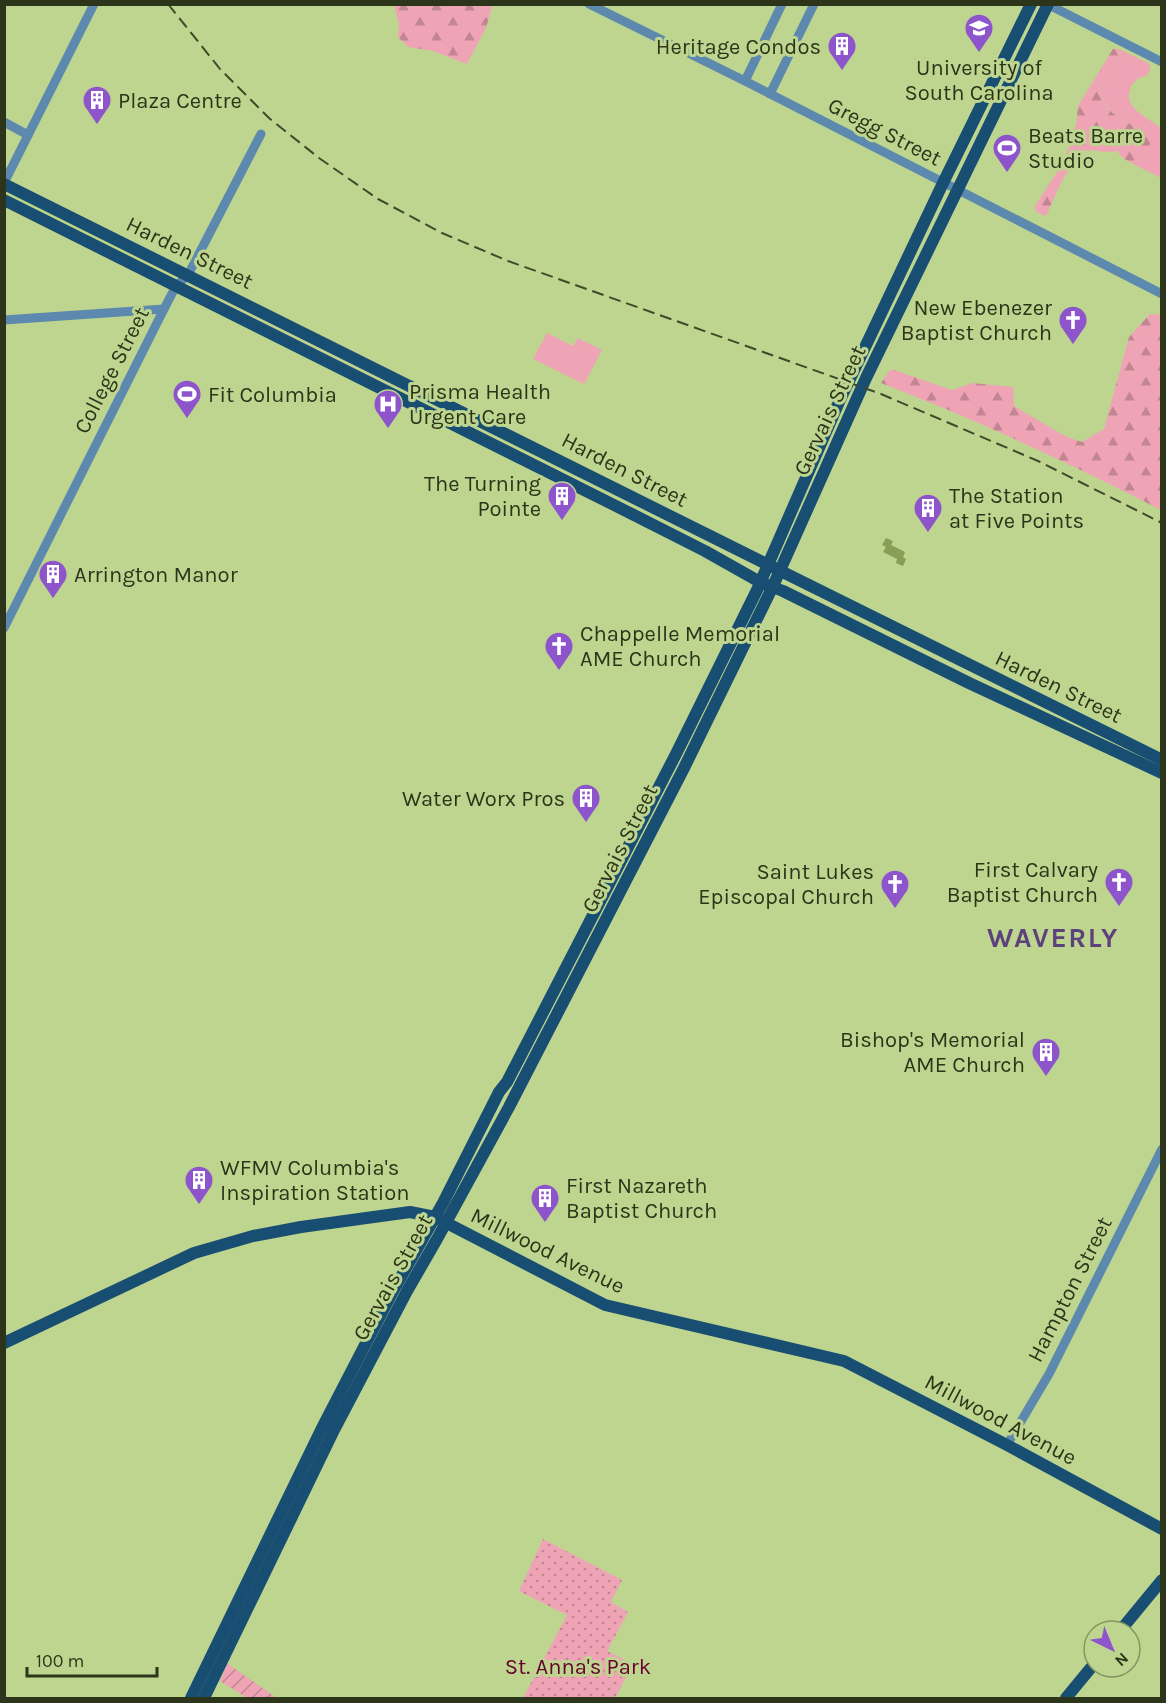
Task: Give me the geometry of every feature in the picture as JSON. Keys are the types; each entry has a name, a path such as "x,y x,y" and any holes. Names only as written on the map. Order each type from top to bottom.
{"main road":[{"name":"Gervais Street","path":"204,1698 334,1430 406,1291 760,582 839,402 1031,4"},
{"name":"Gervais Street","path":"191,1698 321,1430 393,1291 441,1220 600,933 773,586 866,378 1048,5"},
{"name":"Harden Street","path":"4,183 1161,760"},
{"name":"Harden Street","path":"4,201 602,498 760,582 773,586 1161,773"},
{"name":"Millwood Avenue","path":"4,1343 194,1253 253,1236 410,1212 441,1220 605,1305 844,1361 1007,1445 1161,1530"},
{"path":"1130,1619 1161,1580"},
{"path":"1066,1698 1082,1679"}],"street":[{"path":"4,183 94,4"},
{"name":"Gregg Street","path":"589,4 745,81 1161,294"},
{"path":"745,81 782,4"},
{"path":"770,94 814,4"},
{"path":"1048,5 1161,62"},
{"path":"4,122 28,135"},
{"name":"College Street","path":"4,628 164,309 176,286 188,274 261,134"},
{"path":"4,320 164,309"},
{"name":"Hampton Street","path":"1007,1445 1049,1374 1161,1149"}],"green space":[{"path":"487,4 492,7 486,28 467,64 433,51 408,47 398,37 399,24 394,5"},
{"path":"1113,49 1119,49 1118,59 1100,93 1103,101 1114,114 1152,135 1149,148 1135,165 1123,158 1117,151 1079,151 1046,216 1036,212 1035,206 1057,172 1071,144 1070,133 1076,126 1078,106"},
{"path":"1119,49 1150,66 1150,71 1134,83 1129,94 1130,101 1137,111 1161,128 1161,178 1135,165 1146,152 1152,135 1114,114 1100,93 1118,59"},
{"path":"1150,314 1161,315 1161,510 1023,443 881,383 890,370 894,370 952,390 973,383 1013,387 1014,406 1065,436 1082,442 1104,429 1129,337"},
{"path":"547,333 573,346 578,338 602,350 584,384 533,359"},
{"name":"St. Anna's Park","path":"543,1539 622,1580 611,1602 628,1612 607,1651 633,1664 615,1698 523,1698 567,1615 519,1591"},
{"path":"227,1664 277,1698 247,1698 220,1681"}],"shaded area":[{"path":"886,538 893,541 891,545 905,552 903,557 906,559 903,566 896,563 897,559 883,552 886,547 882,545"}],"railway":[{"path":"168,4 220,69 269,118 319,158 378,199 442,233 508,261 881,394 1038,461 1162,523"}],"place":[{"name":"University of South Carolina","path":"979,54"},
{"name":"Heritage Condos","path":"842,72"},
{"name":"Plaza Centre","path":"97,126"},
{"name":"Beats Barre Studio","path":"1007,174"},
{"name":"New Ebenezer Baptist Church","path":"1073,346"},
{"name":"Fit Columbia","path":"187,420"},
{"name":"Prisma Health Urgent Care","path":"388,430"},
{"name":"The Turning Pointe","path":"562,522"},
{"name":"The Station at Five Points","path":"928,534"},
{"name":"Arrington Manor","path":"53,600"},
{"name":"Chappelle Memorial AME Church","path":"559,672"},
{"name":"Water Worx Pros","path":"586,824"},
{"name":"First Calvary Baptist Church","path":"1119,908"},
{"name":"Saint Lukes Episcopal Church","path":"895,910"},
{"name":"Bishop's Memorial AME Church","path":"1046,1078"},
{"name":"WFMV Columbia's Inspiration Station","path":"199,1206"},
{"name":"First Nazareth Baptist Church","path":"545,1224"}],"district":[{"name":"WAVERLY","path":"1053,937"}]}
